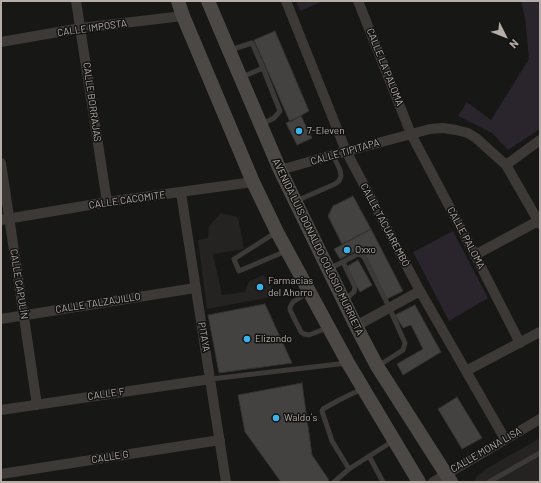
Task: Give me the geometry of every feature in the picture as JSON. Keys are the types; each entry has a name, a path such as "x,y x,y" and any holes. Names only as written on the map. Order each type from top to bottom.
{"main road":[{"path":"178,1 253,182 277,232 362,389 419,482"},
{"name":"AVENIDA LUIS DONALDO COLOSIO MURRIETA","path":"208,1 280,170 356,326 377,366 448,478"}],"street":[{"name":"CALLE BORRAJAS","path":"76,1 107,202"},
{"name":"CALLE TACUAREMBÓ","path":"286,1 346,151 420,291 505,439"},
{"name":"CALLE LA PALOMA","path":"358,1 411,134"},
{"name":"CALLE IMPOSTA","path":"1,42 81,28 183,16"},
{"name":"CALLE TIPITAPA","path":"280,170 430,129 443,128 468,133 485,145 506,165"},
{"name":"CALLE PALOMA","path":"411,134 476,255 520,343"},
{"path":"476,255 539,222 506,165 540,140"},
{"name":"CALLE CAPULÍN","path":"1,163 5,220 24,315 37,405"},
{"name":"CALLE CACOMITE","path":"5,220 107,202 253,182"},
{"name":"PITAYA","path":"181,192 226,482"},
{"name":"CALLE TALZAJILLO","path":"1,318 195,288"},
{"path":"356,326 420,291"},
{"path":"466,371 540,332"},
{"name":"CALLE F","path":"1,410 211,379"},
{"name":"CALLE MONA LISA","path":"433,482 448,478 505,439 540,418"},
{"name":"CALLE G","path":"1,474 220,440"}],"lane":[{"path":"229,51 252,42 263,68 280,111 274,118 260,125"},
{"path":"240,77 263,68"},
{"path":"296,201 339,181 341,176 340,170 333,155"},
{"path":"277,232 234,259 239,271 287,250"},
{"path":"328,270 358,254 363,256 389,307 405,343 403,350 377,366"},
{"path":"343,262 355,287 354,292 344,301"},
{"path":"309,291 293,302 290,307 290,310 301,332 309,335 328,327"},
{"path":"211,379 348,363"},
{"path":"349,469 332,441 322,411 339,400 362,389"},
{"path":"334,482 349,469 394,440"},
{"path":"489,482 540,454"},
{"path":"369,456 383,482"}],"shaded area":[{"path":"296,1 323,1 300,11"},
{"path":"521,1 540,1 540,129 508,150 492,133 458,116 467,102 491,120 529,59 525,18"},
{"path":"221,213 238,217 244,249 213,254 222,295 245,292 249,281 264,275 277,296 207,309 198,240 208,238 209,226"},
{"path":"453,231 488,298 449,321 413,252"},
{"path":"540,438 540,482 474,482 477,476 486,469"}],"building":[{"path":"275,31 309,111 290,122 254,40"},
{"name":"7-Eleven","path":"301,116 312,138 297,145 286,123"},
{"path":"353,196 371,229 342,244 328,216 333,206"},
{"path":"371,229 403,291 387,299 362,248 340,259 334,249"},
{"path":"358,260 372,285 360,292 346,267"},
{"name":"Elizondo","path":"265,304 292,363 219,373 208,315"},
{"path":"415,305 441,352 403,375 397,364 423,349 411,325 403,328 395,315"},
{"path":"302,383 312,455 329,480 327,482 281,482 245,432 238,395"},
{"path":"457,397 482,438 462,449 438,409"}],"place":[{"name":"7-Eleven","path":"299,131"},
{"name":"Oxxo","path":"347,250"},
{"name":"Farmacias del Ahorro","path":"260,287"},
{"name":"Elizondo","path":"247,339"},
{"name":"Waldo´s","path":"276,418"}]}
